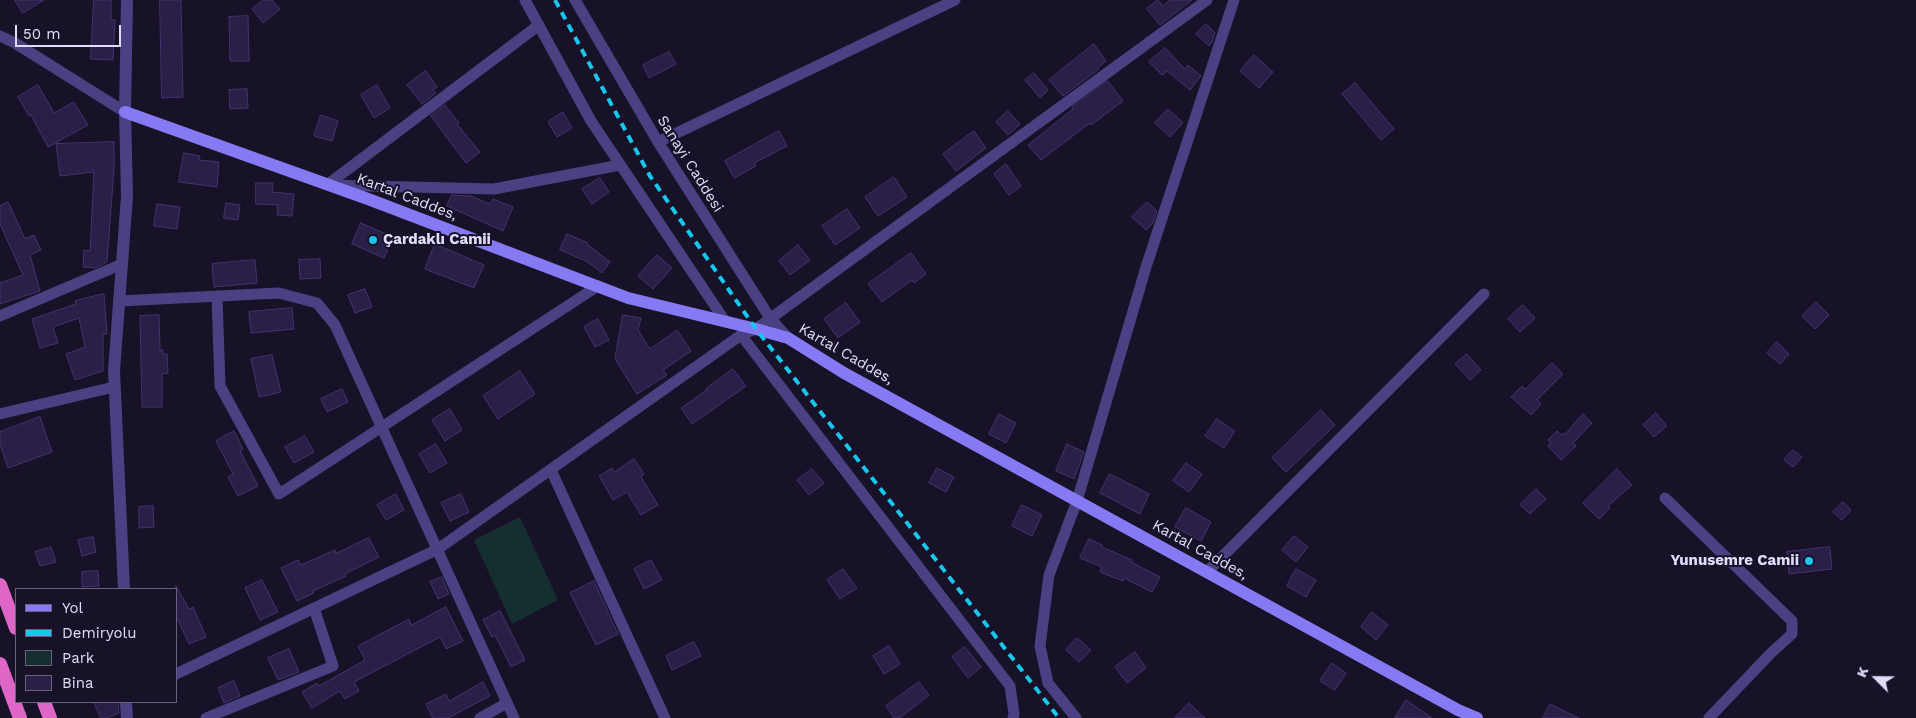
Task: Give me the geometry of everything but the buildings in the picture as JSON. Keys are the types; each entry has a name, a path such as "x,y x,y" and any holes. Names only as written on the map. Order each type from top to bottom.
{"highway":[{"path":"0,585 15,625"},
{"path":"0,664 20,718"},
{"path":"44,703 50,718"}],"main road":[{"name":"Kartal Caddes,","path":"125,112 327,185 628,298 788,338 844,372 1207,572 1455,714 1477,718"}],"street":[{"path":"124,588 114,371 127,196 125,112 127,0"},
{"path":"525,0 592,121 725,321"},
{"name":"Sanayi Caddesi","path":"575,0 658,142 770,318 788,338"},
{"path":"658,142 954,0"},
{"path":"178,673 438,549 741,335 756,329 1208,0"},
{"path":"1076,718 1048,683 1040,646 1049,575 1077,501 1146,267 1195,113 1234,0"},
{"path":"327,185 539,25"},
{"path":"0,36 15,43 125,112"},
{"path":"327,185 494,189 620,165"},
{"path":"0,316 122,264"},
{"path":"217,296 220,386 279,494 598,286"},
{"path":"119,302 279,292 317,303 335,325 514,718"},
{"path":"1207,572 1484,294"},
{"path":"741,335 1010,686 1013,718"},
{"path":"0,414 114,387"},
{"path":"551,470 665,718"},
{"path":"1665,498 1792,621 1792,634 1771,653 1709,718"},
{"path":"206,718 333,666 314,608"},
{"path":"126,703 127,718"},
{"path":"480,718 507,703"}],"green space":[{"path":"520,517 558,600 512,624 474,540"}],"railway":[{"path":"555,0 650,176 756,329 1059,718"}],"place":[{"name":"Çardaklı Camii","path":"373,240"},
{"name":"Yunusemre Camii","path":"1809,561"}]}
